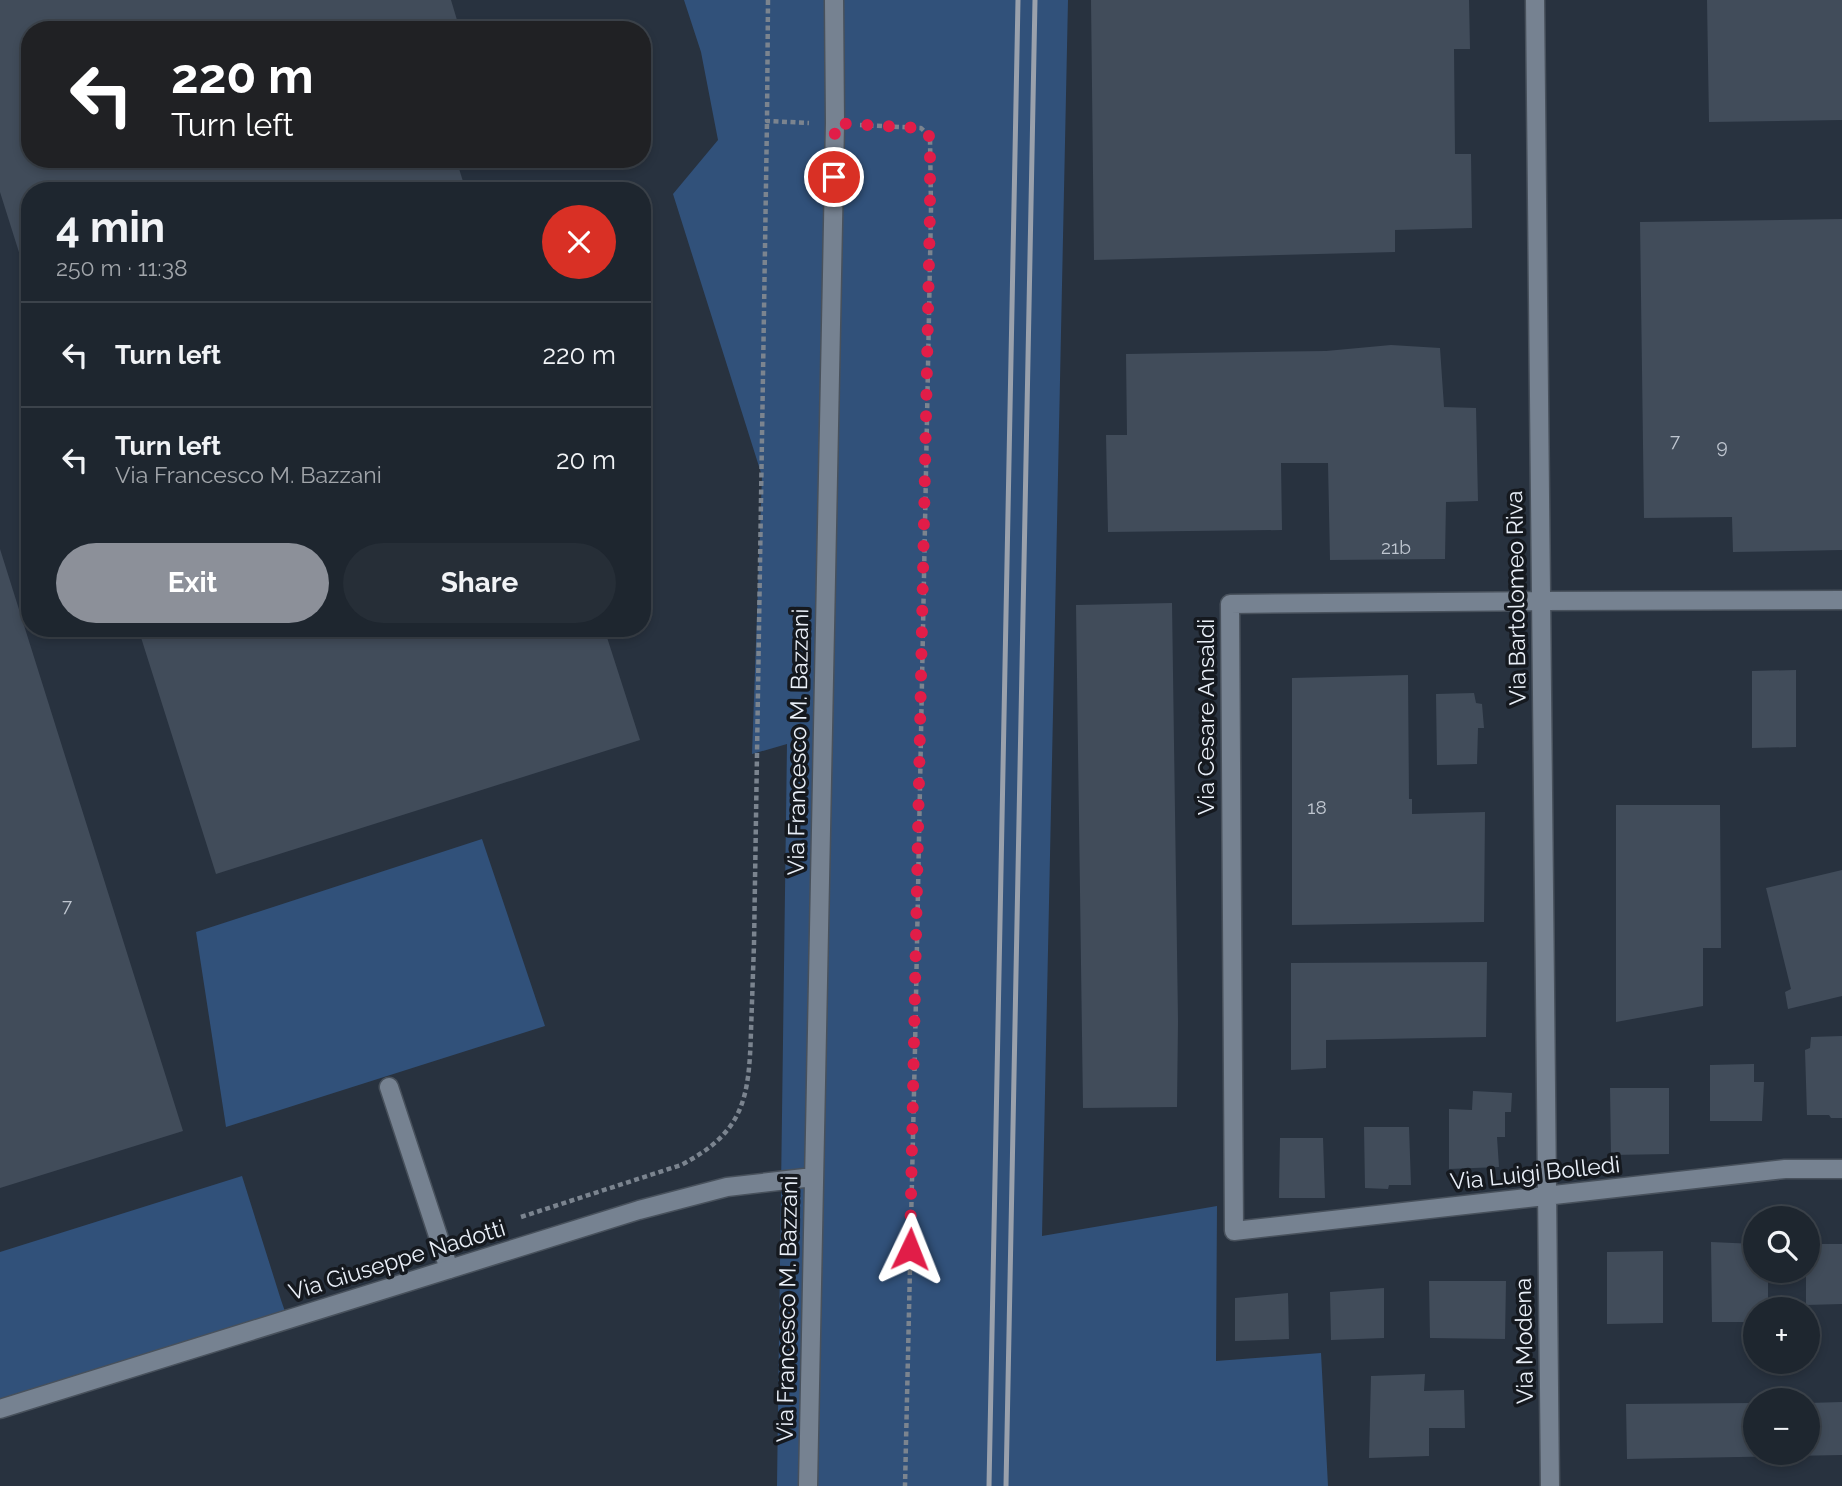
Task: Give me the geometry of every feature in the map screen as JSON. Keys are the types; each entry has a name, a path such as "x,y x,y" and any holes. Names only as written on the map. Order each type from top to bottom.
{"street":[{"name":"Via Francesco M. Bazzani","path":"808,1486 835,123 834,0"},
{"name":"Via Bartolomeo Riva","path":"1535,0 1547,1196"},
{"name":"Via Cesare Ansaldi","path":"1234,1231 1230,604 1842,600"},
{"path":"389,1087 449,1269"},
{"name":"Via Luigi Bolledi","path":"1234,1231 1785,1169 1842,1169"},
{"name":"Via Giuseppe Nadotti","path":"0,1409 639,1210 727,1186 813,1177"},
{"name":"Via Modena","path":"1547,1196 1550,1486"}],"path":[{"path":"516,1218 681,1165 702,1154 724,1136 739,1113 746,1093 750,1071 754,944 768,0"},
{"path":"767,121 920,128 930,137 905,1486"}],"shaded area":[{"path":"684,0 1068,0 1042,1236 1217,1206 1216,1361 1321,1353 1328,1486 777,1486 787,744 752,754 762,476 673,194 718,140 701,52"},
{"path":"482,839 545,1026 226,1127 196,932"},
{"path":"242,1176 288,1320 0,1407 0,1252"}],"building":[{"path":"0,0 451,0 457,21 21,21 21,168 459,168 463,182 21,182 21,259 0,192"},
{"path":"1091,0 1469,0 1470,49 1454,49 1455,154 1471,154 1472,228 1395,230 1395,252 1094,260"},
{"path":"1707,0 1842,0 1842,120 1709,122"},
{"path":"1842,219 1842,550 1733,552 1732,517 1644,518 1640,222"},
{"path":"1391,345 1440,348 1444,407 1476,408 1478,501 1446,502 1445,559 1330,560 1328,463 1281,463 1282,530 1108,532 1106,435 1127,435 1126,354 1326,351"},
{"path":"0,549 21,616 21,637 28,637 183,1131 0,1188"},
{"path":"1172,603 1177,1107 1083,1108 1076,605"},
{"path":"141,637 607,637 640,740 216,874"},
{"path":"1796,670 1796,747 1752,748 1752,671"},
{"path":"1408,675 1409,799 1412,799 1412,814 1485,812 1484,922 1292,925 1292,678"},
{"path":"1474,693 1476,703 1482,704 1484,728 1478,728 1477,764 1437,765 1436,694"},
{"path":"1616,805 1720,805 1721,948 1703,948 1703,1006 1616,1022"},
{"path":"1842,870 1842,996 1788,1009 1785,992 1791,989 1766,888"},
{"path":"1487,962 1486,1037 1326,1040 1326,1068 1291,1070 1291,963"},
{"path":"1842,1036 1842,1118 1807,1115 1805,1050 1810,1048 1811,1037"},
{"path":"1754,1064 1754,1082 1764,1082 1762,1121 1710,1121 1710,1065"},
{"path":"1610,1088 1669,1088 1669,1154 1611,1155"},
{"path":"1473,1091 1512,1093 1511,1112 1505,1112 1505,1137 1497,1137 1499,1167 1449,1169 1449,1109 1472,1110"},
{"path":"1364,1127 1409,1127 1411,1185 1389,1185 1388,1189 1365,1188"},
{"path":"1280,1138 1323,1138 1325,1198 1279,1198"},
{"path":"1711,1242 1743,1243 1743,1283 1768,1283 1768,1297 1743,1297 1743,1322 1712,1322"},
{"path":"1820,1244 1842,1244 1842,1304 1820,1305 1820,1297 1806,1297 1806,1283 1820,1283"},
{"path":"1663,1251 1663,1323 1607,1324 1607,1252"},
{"path":"1429,1281 1506,1281 1505,1339 1430,1338"},
{"path":"1384,1288 1384,1338 1331,1340 1330,1292"},
{"path":"1288,1293 1289,1339 1235,1341 1235,1298"},
{"path":"1425,1374 1424,1391 1464,1390 1465,1428 1429,1428 1429,1456 1369,1458 1371,1376"},
{"path":"1842,1402 1842,1455 1820,1455 1820,1403"},
{"path":"1743,1403 1743,1457 1627,1459 1626,1404"}],"railway":[{"path":"989,1486 1018,0"},
{"path":"1006,1486 1035,0"}],"route":[{"path":"834,177 835,123 920,128 930,137 910,1249"}]}
